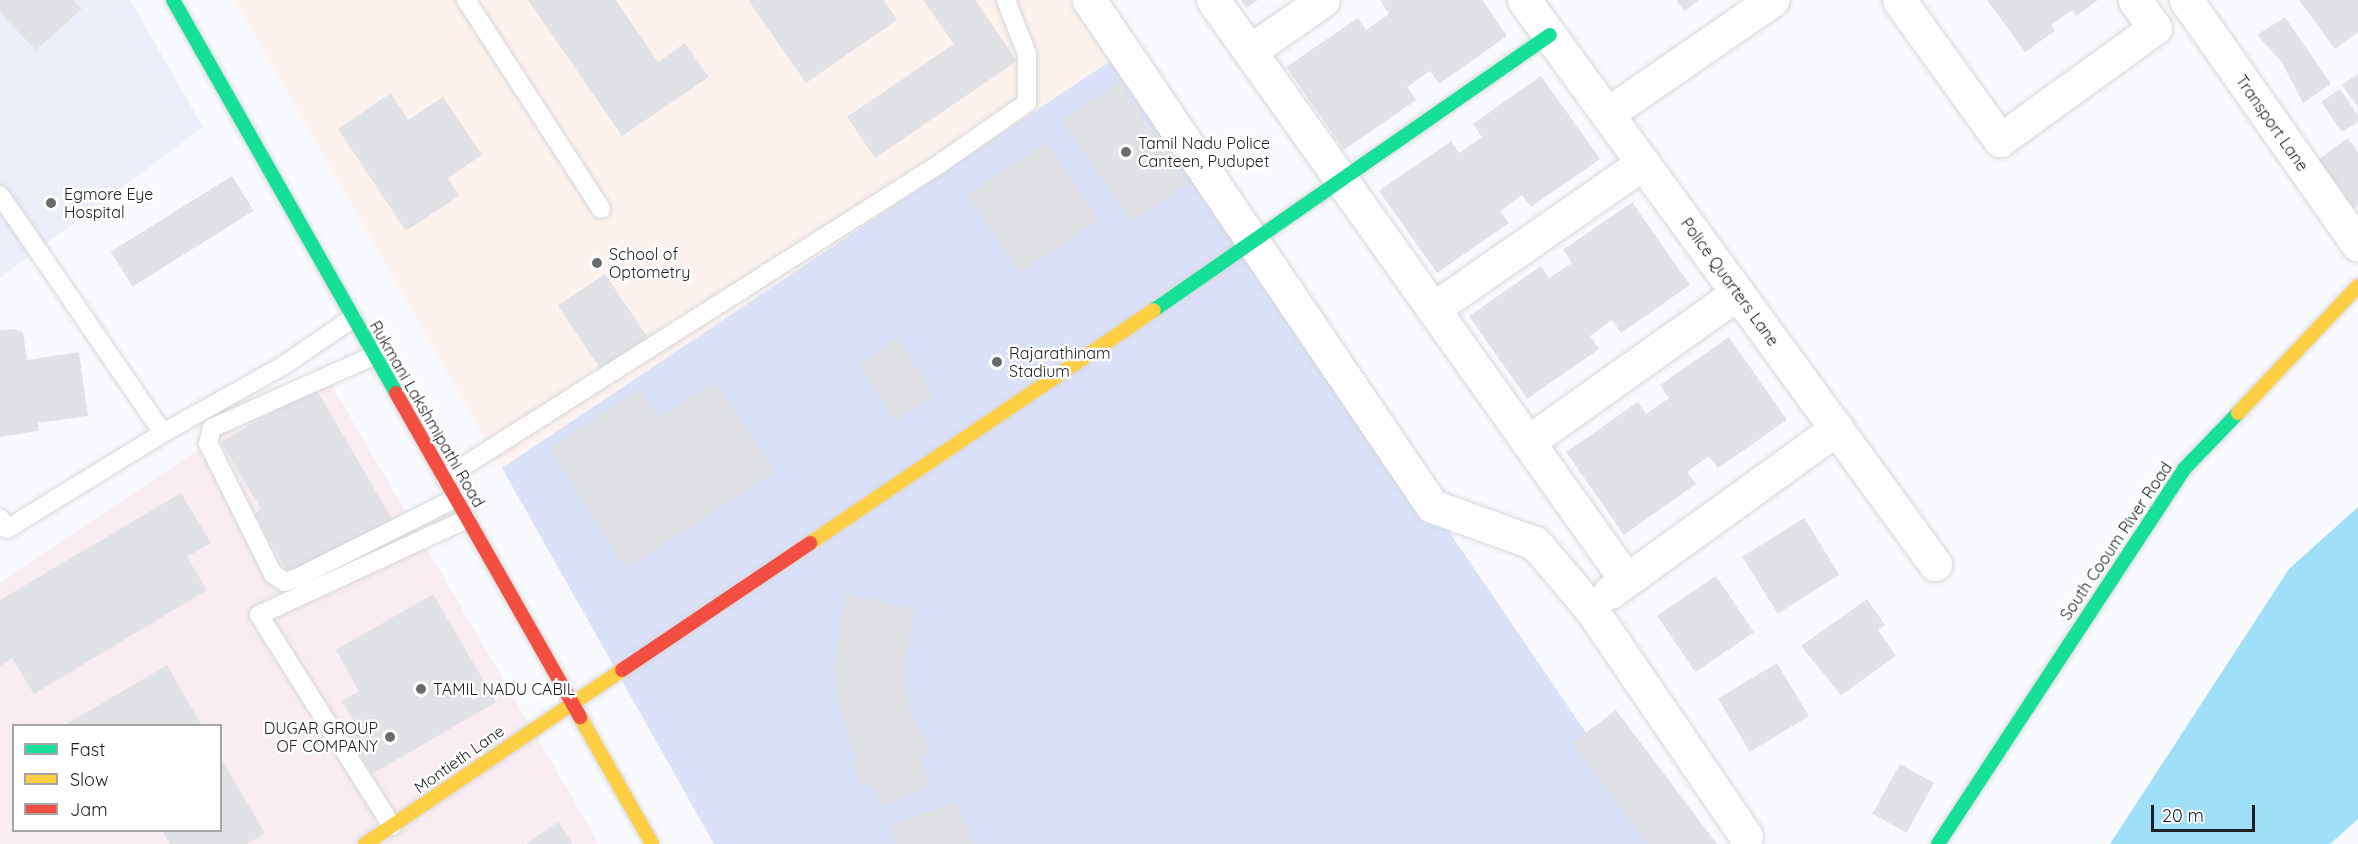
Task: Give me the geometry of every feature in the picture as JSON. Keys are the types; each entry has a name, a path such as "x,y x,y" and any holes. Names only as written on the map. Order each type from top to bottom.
{"street":[{"name":"Rukmani Lakshmipathi Road","path":"173,0 652,844"},
{"path":"1089,0 1432,506 1535,543 1591,609 1746,836"},
{"path":"1214,0 1625,578"},
{"path":"1250,51 1323,0"},
{"name":"Police Quarters Lane","path":"1524,0 1935,564"},
{"path":"1607,114 1772,0"},
{"path":"1899,0 2000,140 2155,28 2135,0"},
{"name":"Transport Lane","path":"2194,3 2358,245"},
{"name":"Montieth Lane","path":"365,844 571,700 1343,182 1550,35"},
{"path":"1434,309 1643,163"},
{"name":"South Cooum River Road","path":"1938,844 2048,669 2184,469 2358,286"},
{"path":"1528,442 1738,293"},
{"path":"1591,609 1625,578 1837,428"}],"lane":[{"path":"466,0 601,210"},
{"path":"445,478 938,165 1027,103 1027,54 1006,0"},
{"path":"0,195 164,433"},
{"path":"0,518 7,530 164,433 284,365 353,318"},
{"path":"375,356 212,428 208,443 273,574 285,582 299,577 456,498"},
{"path":"392,826 259,615 467,519"}],"shaded area":[{"name":"Egmore Eye Hospital","path":"0,0 130,0 203,127 0,278"},
{"name":"School of Optometry","path":"235,0 1079,0 1116,57 502,468"},
{"name":"Rajarathinam Stadium","path":"1116,57 1261,256 1662,844 714,844 502,468"},
{"path":"321,367 599,844 0,844 0,583"}],"water":[{"path":"2358,507 2358,819 2330,844 2110,844 2289,569"}],"building":[{"path":"0,0 73,0 82,9 36,50 0,13"},
{"path":"528,0 616,0 658,62 685,43 709,77 622,136"},
{"path":"748,0 884,0 897,20 806,83"},
{"path":"923,0 975,0 1017,61 875,158 847,117 954,44"},
{"path":"1241,0 1258,0 1246,8"},
{"path":"1380,0 1482,0 1507,36 1439,84 1430,71 1407,87 1416,100 1344,150 1286,67 1358,18 1366,30 1389,14"},
{"path":"1676,0 1699,0 1684,11"},
{"path":"1987,0 2098,0 2076,16 2072,10 2051,25 2055,31 2025,52"},
{"path":"2299,0 2358,0 2358,32 2335,49"},
{"path":"2285,17 2331,84 2303,103 2281,61 2257,35"},
{"path":"2358,74 2358,107 2342,85"},
{"path":"1541,76 1600,159 1531,207 1522,195 1500,211 1509,223 1437,273 1379,191 1451,141 1459,153 1482,137 1473,124"},
{"name":"Tamil Nadu Police Canteen, Pudupet","path":"1119,82 1188,184 1131,222 1063,120"},
{"path":"2340,89 2358,115 2358,122 2342,132 2321,102"},
{"path":"391,93 408,120 443,97 482,155 448,178 459,196 406,231 338,129"},
{"path":"2348,138 2358,152 2358,205 2351,211 2315,162"},
{"path":"1046,142 1099,220 1020,273 967,195"},
{"path":"232,176 254,211 132,287 111,252"},
{"path":"1632,202 1690,285 1621,333 1612,320 1590,336 1599,349 1527,399 1469,316 1541,266 1549,278 1572,263 1563,250"},
{"path":"605,274 649,339 601,371 558,306"},
{"path":"14,329 23,332 27,360 79,352 88,416 38,423 39,431 0,437 0,330"},
{"path":"1729,337 1787,420 1718,468 1709,456 1687,472 1696,484 1624,535 1566,452 1638,402 1646,414 1669,398 1660,385"},
{"path":"897,339 934,396 895,421 858,364"},
{"path":"715,381 775,472 626,569 549,448 640,389 659,418"},
{"path":"315,387 392,519 288,572 254,514 261,509 221,442"},
{"path":"181,493 211,543 187,557 207,590 34,694 12,658 0,666 0,600"},
{"path":"1804,518 1840,575 1778,614 1742,557"},
{"path":"1716,576 1754,632 1695,672 1657,616"},
{"path":"846,593 915,610 903,675 908,704 930,754 921,759 931,785 881,807 871,783 863,788 851,765 856,762 837,697 834,667"},
{"path":"433,594 496,702 372,774 350,736 359,731 342,701 359,691 336,650"},
{"path":"1867,599 1885,625 1878,630 1896,656 1841,695 1801,646"},
{"path":"1777,663 1809,716 1750,752 1718,699"},
{"path":"167,665 201,724 66,724"},
{"path":"1616,710 1717,844 1648,844 1572,743"},
{"path":"222,760 265,833 247,844 170,844 163,832 222,832"},
{"path":"1900,764 1934,783 1906,833 1872,814"},
{"path":"956,802 973,844 897,844 890,825"},
{"path":"558,822 573,844 526,844"}],"traffic: fast":[{"path":"173,0 396,393"},
{"path":"1154,310 1550,35"},
{"path":"1938,844 2184,469 2238,413"}],"traffic: slow":[{"path":"2238,413 2358,286"},
{"path":"810,543 1154,310"},
{"path":"365,844 622,670"},
{"path":"580,717 652,844"}],"traffic: jam":[{"path":"396,393 580,717"},
{"path":"622,670 810,543"}],"place":[{"name":"Tamil Nadu Police Canteen, Pudupet","path":"1126,152"},
{"name":"Egmore Eye Hospital","path":"51,203"},
{"name":"School of Optometry","path":"597,263"},
{"name":"Rajarathinam Stadium","path":"997,362"},
{"name":"TAMIL NADU CABIL","path":"421,689"},
{"name":"DUGAR GROUP OF COMPANY","path":"390,737"}]}
